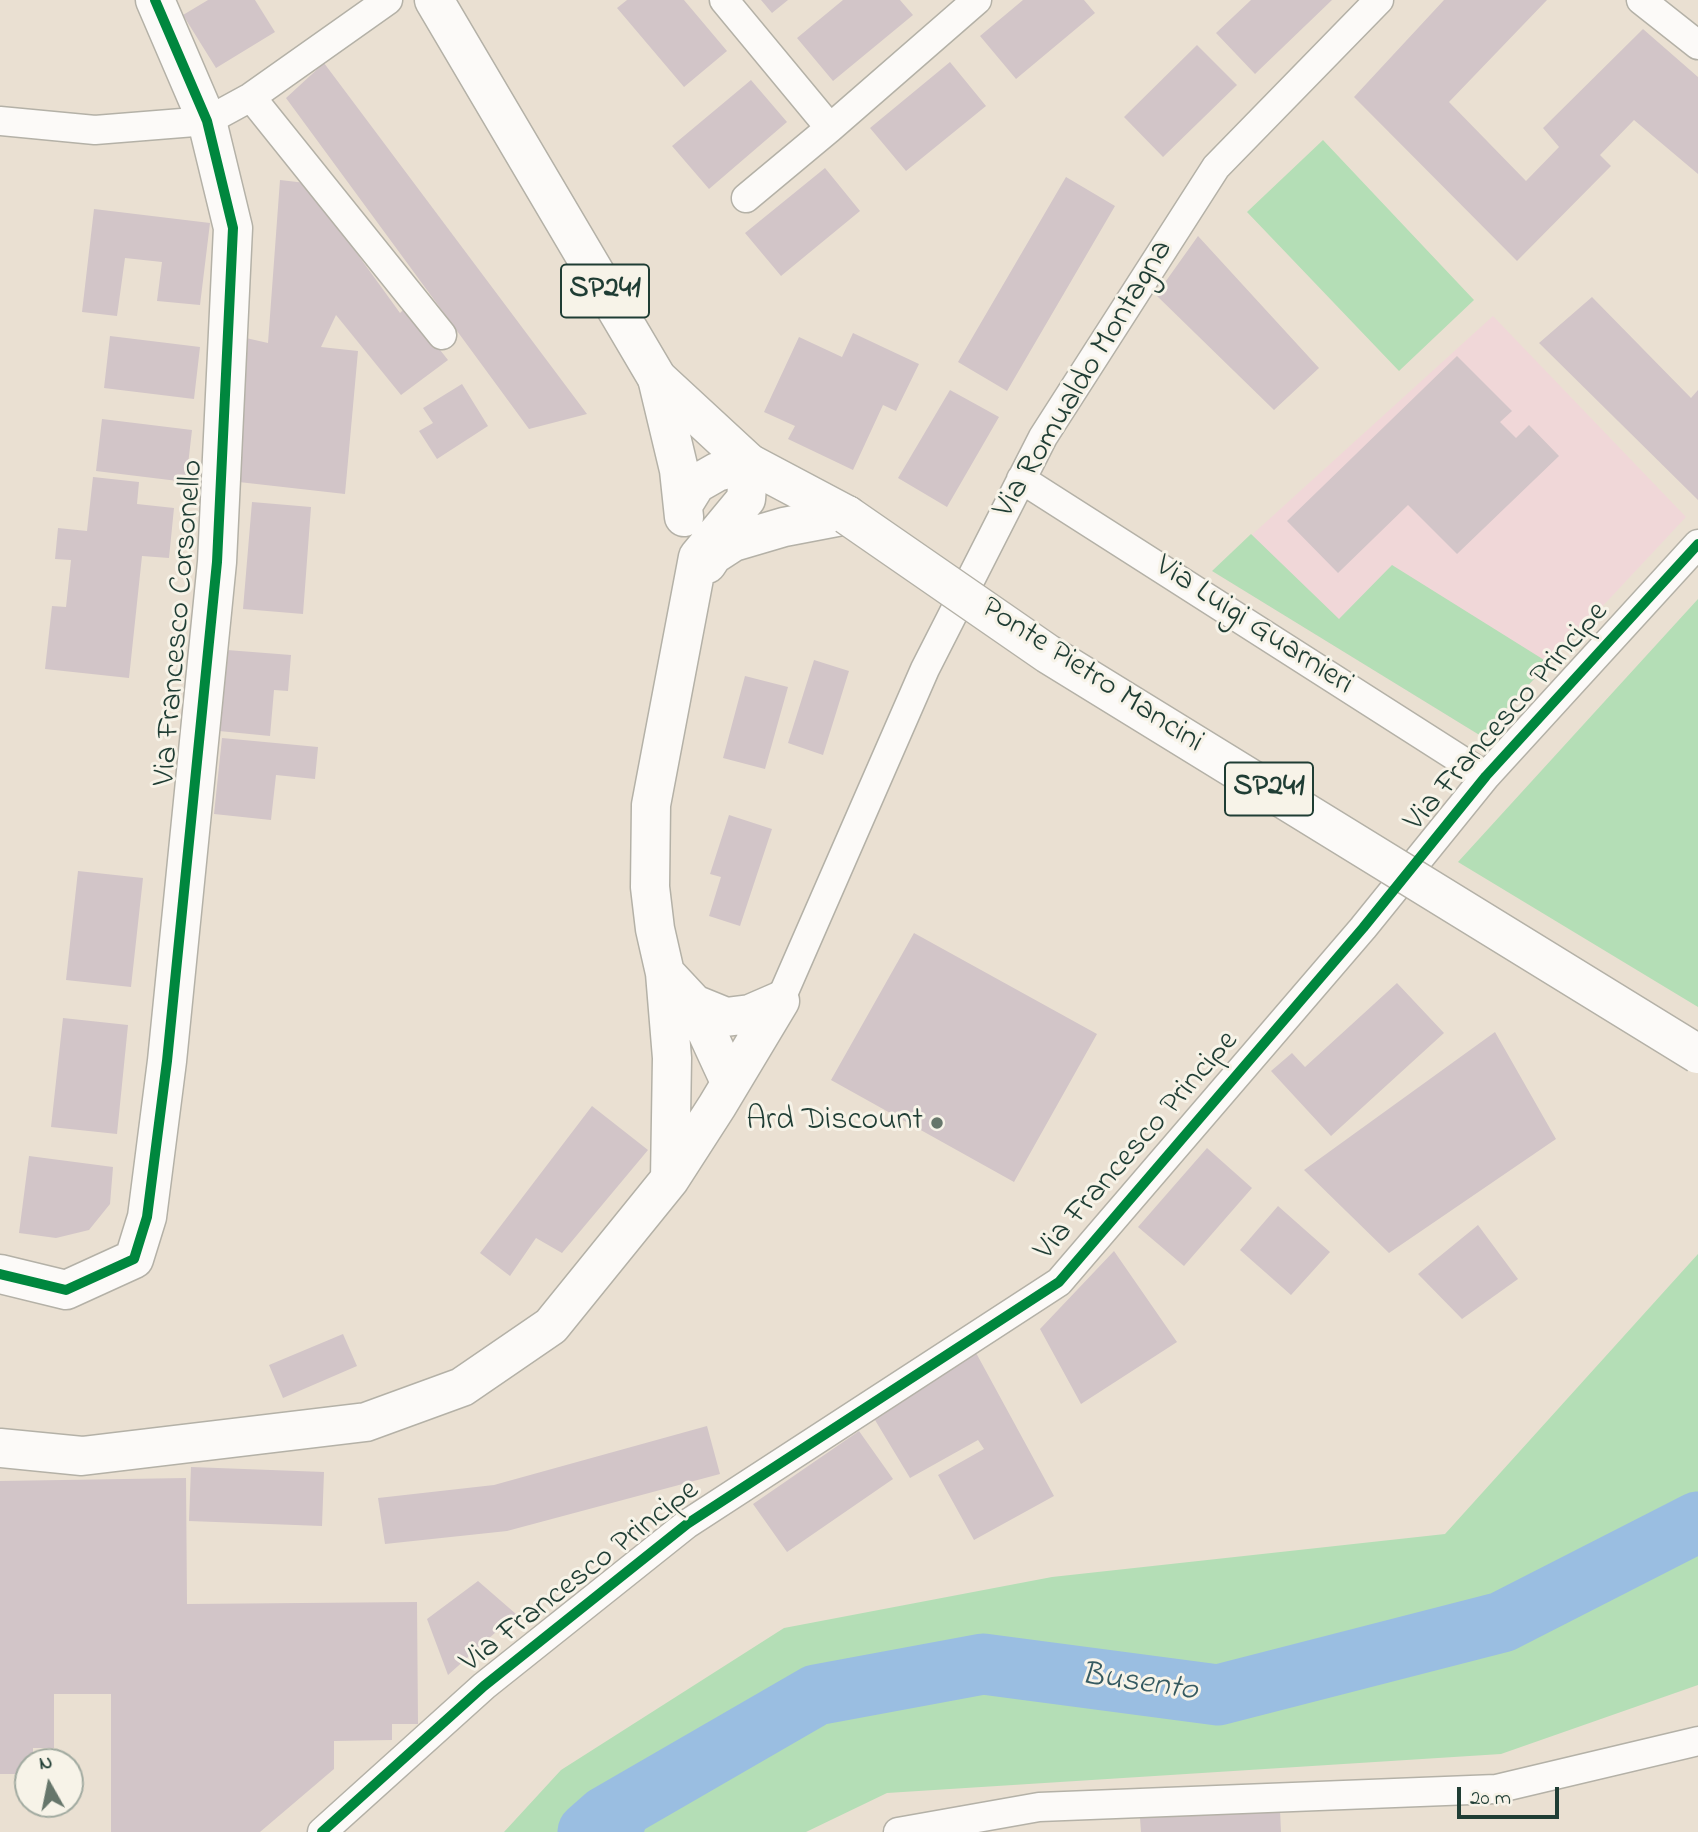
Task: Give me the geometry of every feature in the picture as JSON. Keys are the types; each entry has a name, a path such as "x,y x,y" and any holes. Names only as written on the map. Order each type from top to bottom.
{"main road":[{"name":"Via Francesco Corsonello","path":"0,1275 66,1290 134,1259 147,1217 167,1061 217,562 233,228 207,121 155,0"},
{"name":"SP241","path":"434,0 657,378 749,463 847,515"},
{"path":"657,378 679,470 692,586"},
{"path":"670,1179 672,1058 665,973 655,929 650,887 651,805 698,557 746,499 749,463 717,472 696,484 683,505"},
{"path":"692,586 713,555 733,542 785,527 847,515"},
{"name":"Ponte Pietro Mancini","path":"847,515 1048,654 1698,1054"},
{"path":"665,973 694,1004 724,1094"},
{"path":"694,1004 726,1017 750,1014 780,1001"},
{"path":"0,1448 82,1456 366,1422 462,1387 551,1326 670,1179 780,1001"},
{"path":"672,1058 724,1094"}],"street":[{"path":"724,0 830,128"},
{"path":"746,198 977,0"},
{"name":"Via Romualdo Montagna","path":"780,1001 925,669 1043,437 1216,167 1379,0"},
{"path":"1641,0 1698,45"},
{"path":"0,121 94,130 207,121 251,97 377,7"},
{"path":"251,97 442,335"},
{"name":"Via Luigi Guarnieri","path":"1021,478 1486,776"},
{"name":"Via Francesco Principe","path":"322,1832 484,1685 687,1524 1059,1282 1363,928 1486,776 1698,544"},
{"path":"898,1832 1039,1807 1496,1789 1698,1741"}],"shaded area":[{"path":"1493,316 1686,517 1481,736 1212,571"}],"green space":[{"path":"1323,140 1474,300 1399,371 1247,212"},
{"path":"1251,534 1339,619 1392,565 1549,663 1481,736 1212,571"},
{"path":"1698,599 1698,1007 1458,862"},
{"path":"1698,1254 1698,1685 1501,1754 887,1793 806,1832 504,1832 561,1770 784,1628 1052,1577 1445,1534"}],"building":[{"path":"208,0 255,0 275,32 216,68 183,15"},
{"path":"627,0 684,0 727,51 684,87 617,8"},
{"path":"761,0 788,0 772,13"},
{"path":"843,0 900,0 913,15 833,81 797,38"},
{"path":"1023,0 1084,0 1095,13 1016,79 980,36"},
{"path":"1251,0 1332,0 1255,74 1216,33"},
{"path":"1444,0 1547,0 1449,102 1526,181 1559,147 1543,128 1643,29 1698,77 1698,174 1634,120 1600,155 1611,166 1517,261 1354,97"},
{"path":"1197,45 1237,85 1163,157 1124,117"},
{"path":"950,62 986,106 906,171 870,128"},
{"path":"324,63 587,414 529,429 286,98"},
{"path":"751,80 787,122 709,189 672,146"},
{"path":"825,168 860,211 781,276 745,233"},
{"path":"1066,177 1115,206 1007,391 958,362"},
{"path":"280,180 306,183 400,313 406,307 448,360 401,395 336,315 321,347 358,351 345,494 230,481 246,338 268,343"},
{"path":"94,209 210,223 200,305 157,301 162,262 125,258 117,316 82,312"},
{"path":"1198,236 1319,368 1274,410 1156,295"},
{"path":"1592,297 1691,398 1698,390 1698,500 1539,343"},
{"path":"853,333 919,364 896,411 883,405 853,470 788,439 795,426 764,412 799,337 842,357"},
{"path":"110,336 200,347 194,399 104,388"},
{"path":"1457,356 1512,411 1500,422 1516,438 1529,425 1559,456 1457,554 1408,505 1338,573 1287,521"},
{"path":"462,384 488,426 437,459 419,431 433,423 423,408"},
{"path":"950,390 999,417 947,507 898,478"},
{"path":"102,419 192,430 186,482 96,471"},
{"path":"93,477 139,482 137,504 174,508 169,558 142,556 129,678 45,669 52,606 66,607 71,560 55,559 58,528 87,531"},
{"path":"252,502 311,507 303,614 243,609"},
{"path":"227,650 291,655 288,691 274,690 270,736 219,731"},
{"path":"814,660 849,671 823,755 788,743"},
{"path":"745,676 788,687 765,769 723,758"},
{"path":"222,738 318,747 315,779 276,775 271,820 214,814"},
{"path":"729,815 772,829 740,926 709,916 721,877 710,874"},
{"path":"78,871 143,878 131,987 66,980"},
{"path":"914,933 1097,1034 1014,1182 831,1080"},
{"path":"1397,983 1444,1033 1331,1136 1271,1071 1292,1053 1305,1067"},
{"path":"63,1018 128,1025 117,1134 51,1127"},
{"path":"1495,1032 1556,1139 1389,1253 1304,1170"},
{"path":"592,1106 648,1150 562,1253 536,1238 510,1276 480,1253"},
{"path":"1207,1148 1252,1188 1184,1266 1138,1227"},
{"path":"29,1156 113,1167 110,1204 89,1230 56,1238 19,1233"},
{"path":"1278,1206 1330,1252 1291,1295 1240,1250"},
{"path":"1478,1225 1518,1279 1462,1319 1418,1274"},
{"path":"1114,1251 1177,1342 1081,1404 1040,1329"},
{"path":"343,1334 357,1366 283,1398 269,1365"},
{"path":"975,1351 1054,1496 974,1540 938,1475 984,1449 978,1440 910,1478 875,1420"},
{"path":"707,1426 720,1474 507,1531 385,1544 378,1498 494,1485"},
{"path":"859,1431 893,1479 787,1552 753,1504"},
{"path":"191,1467 324,1472 322,1526 189,1521"},
{"path":"186,1478 187,1604 417,1602 418,1724 392,1724 392,1740 334,1741 334,1769 260,1832 111,1832 111,1694 54,1694 54,1748 14,1748 14,1774 0,1774 0,1481"},
{"path":"478,1581 516,1614 448,1675 427,1619"},
{"path":"1280,1810 1281,1832 1141,1832 1140,1818"}],"waterway":[{"name":"Busento","path":"588,1832 605,1817 816,1695 983,1664 1218,1695 1502,1622 1698,1522"},
{"path":"639,1832 649,1792"}],"cycle path":[{"path":"0,1274 66,1290 134,1259 147,1217 167,1061 217,562 233,228 207,121 155,0"},
{"path":"322,1832 484,1686 687,1524 1059,1282 1363,928 1486,776 1698,544"}],"place":[{"name":"Ard Discount","path":"937,1123"}]}
